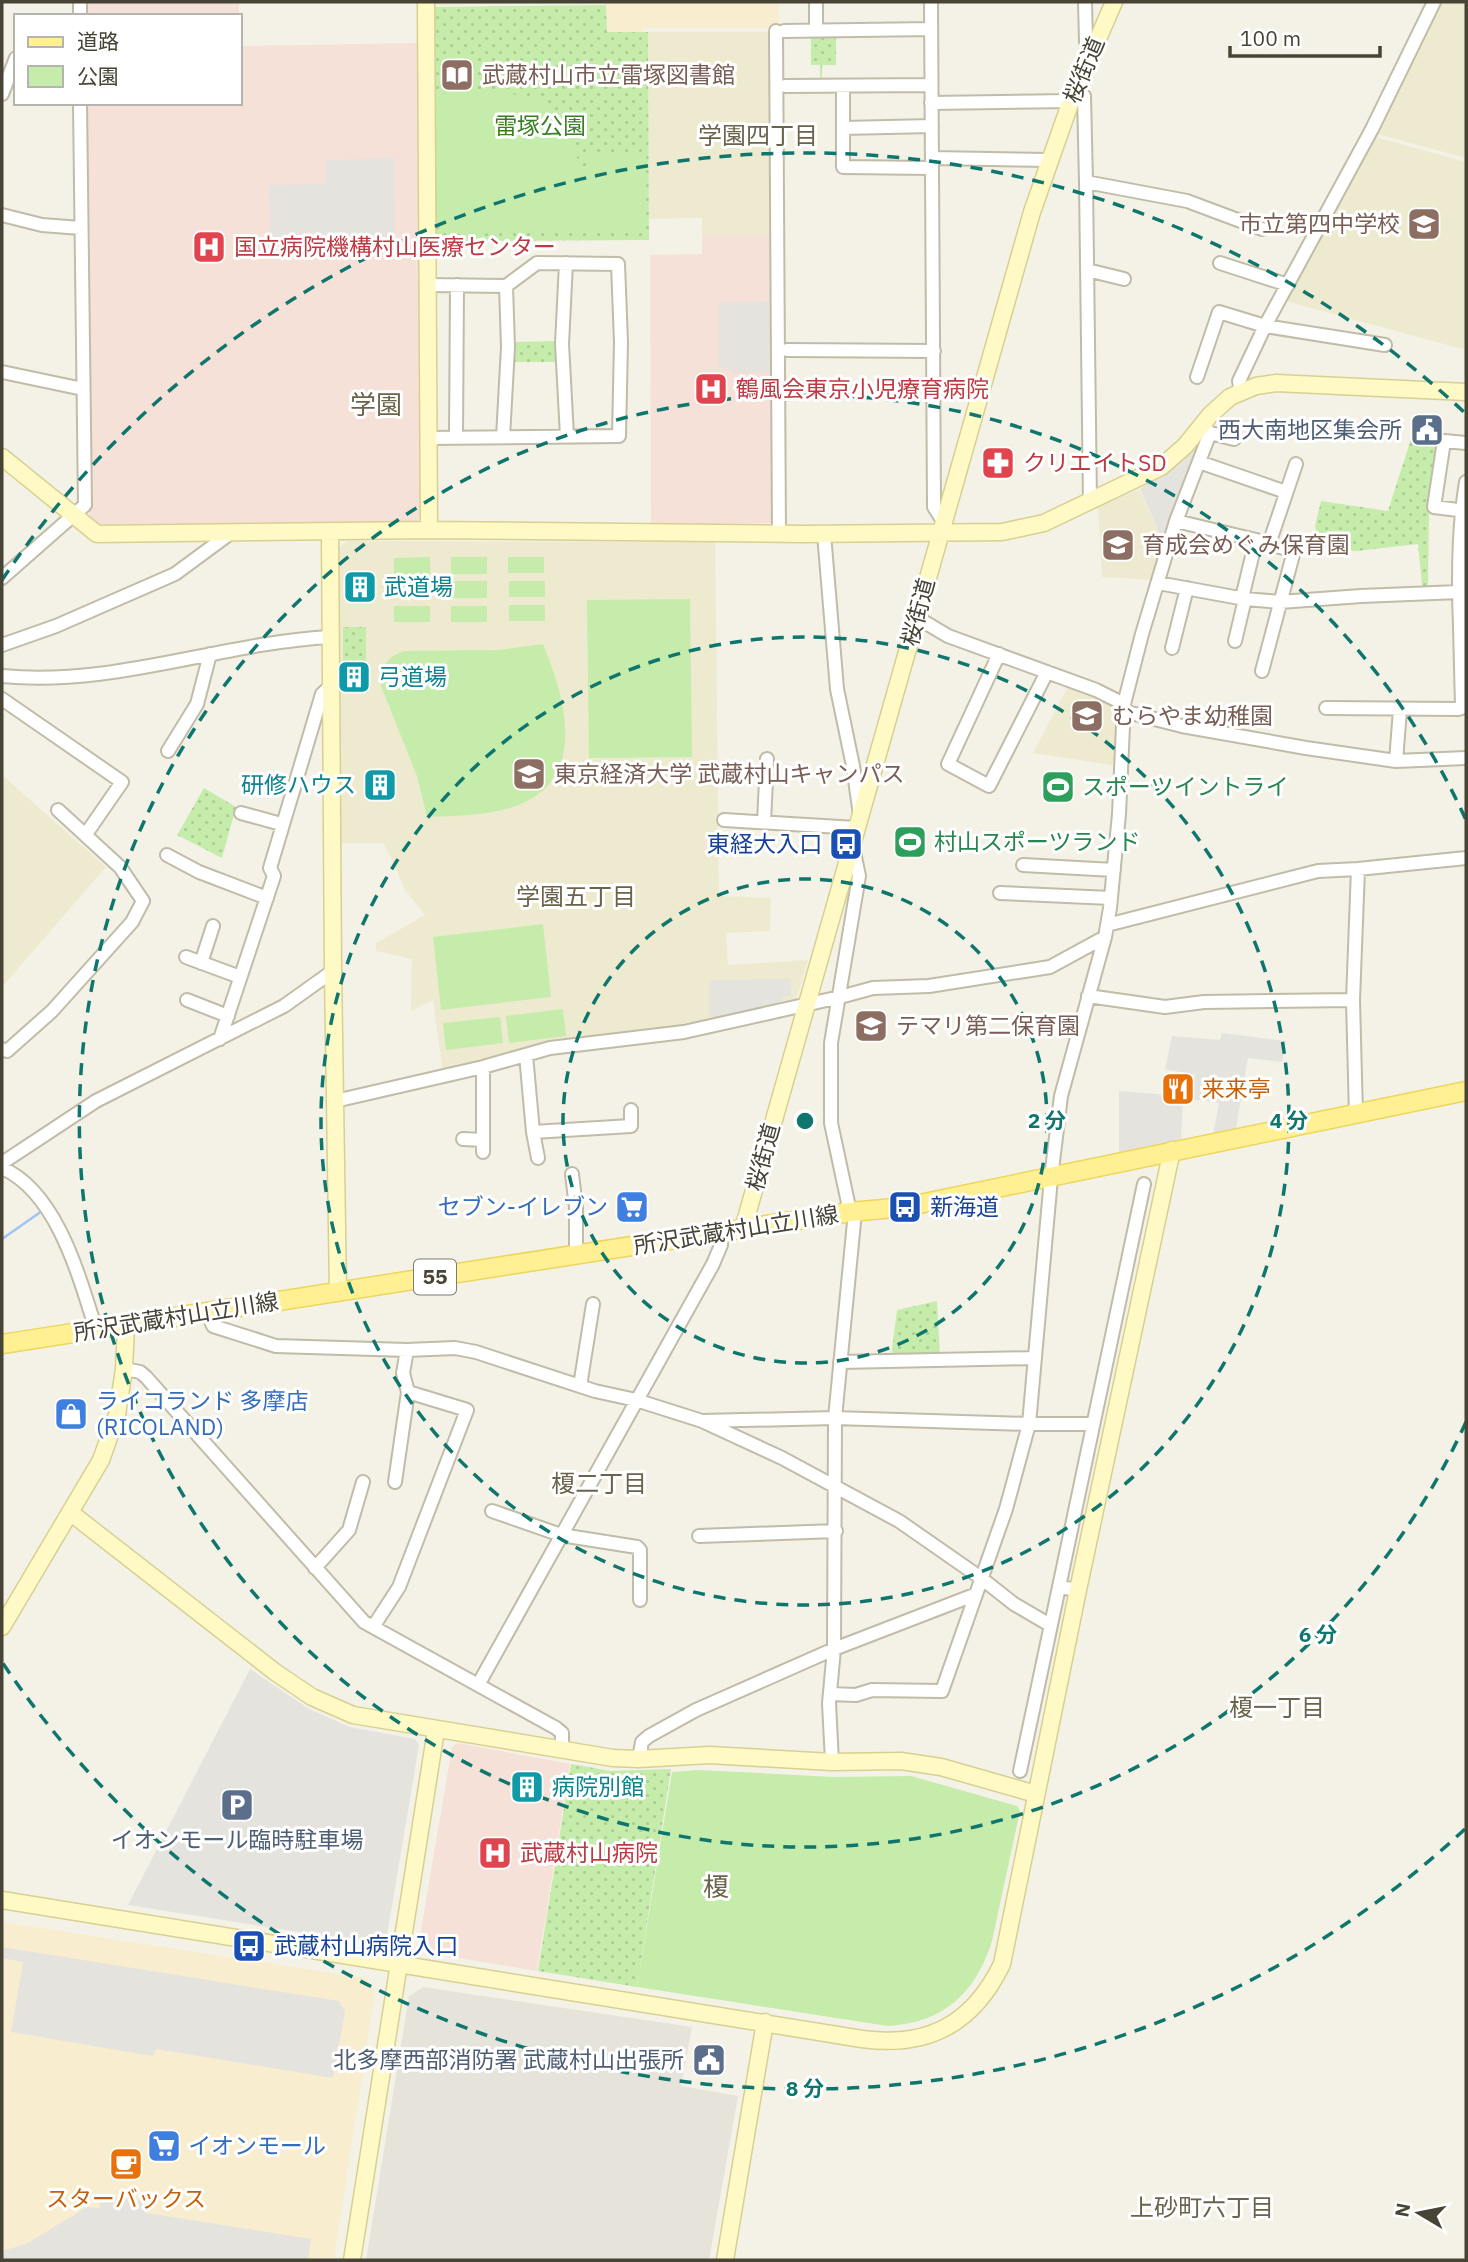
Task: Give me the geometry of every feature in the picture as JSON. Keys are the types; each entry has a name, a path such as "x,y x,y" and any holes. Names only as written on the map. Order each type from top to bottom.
{"main road":[{"name":"所沢武蔵村山立川線","path":"2,1344 853,1212 905,1207 1466,1091"}],"street":[{"path":"426,2 429,530"},
{"path":"816,2 816,31"},
{"path":"930,2 934,507 941,526"},
{"path":"1085,2 1086,42 1093,49"},
{"name":"桜街道","path":"743,1229 1032,212 1073,95 1114,2"},
{"path":"1241,391 1239,381 1265,326 1372,129 1434,2"},
{"path":"779,533 780,31 931,29"},
{"path":"2,94 14,63"},
{"path":"785,86 932,85"},
{"path":"843,86 844,167 1050,160"},
{"path":"931,103 1084,96 1090,502"},
{"path":"4,572 75,516 85,505 80,105"},
{"path":"843,128 932,126"},
{"path":"1086,182 1187,201 1262,229"},
{"path":"2,215 42,225 81,228"},
{"path":"426,285 506,286 537,263 618,264 621,342 619,436 428,438"},
{"path":"566,263 562,344 567,436"},
{"path":"1220,263 1288,285"},
{"path":"1087,270 1124,279"},
{"path":"456,438 457,285"},
{"path":"503,437 508,347 506,286"},
{"path":"1197,377 1219,312 1265,326 1385,345"},
{"path":"787,350 934,351"},
{"path":"2,372 83,390"},
{"path":"830,1694 856,1695 872,1690 942,1691 1006,1509 1029,1424 1061,1096 1106,931 1111,898 1119,814 1123,707 1176,521 1199,462 1206,429 1219,405 1241,391 1276,383 1466,392"},
{"path":"2,457 97,534 429,530 824,534 941,526 1002,532 1031,527 1161,467 1206,429"},
{"path":"1206,429 1234,439"},
{"path":"1464,511 1434,507 1444,441 1466,443"},
{"path":"1199,462 1286,492"},
{"path":"1235,641 1243,598 1296,464"},
{"path":"1326,708 1400,710 1459,709 1464,706 1463,626 1459,592 1466,482"},
{"path":"1176,521 1294,551 1262,671"},
{"path":"330,531 338,1292"},
{"path":"2,645 56,626 175,574 232,532"},
{"path":"824,534 837,689 853,766 859,876 831,1043 831,1123 853,1212 835,1418 834,1649 830,1694 832,1762"},
{"path":"1158,583 1280,603 1459,592"},
{"path":"1172,648 1187,588"},
{"path":"916,617 948,636 1047,671 1123,707 1222,734 1396,761 1466,758"},
{"path":"2,676 58,679 108,675 290,639 331,637"},
{"path":"999,653 948,764 989,786 1047,671"},
{"path":"168,751 197,704 210,654"},
{"path":"220,1039 274,876 270,867 281,824 322,694 331,686"},
{"path":"2,699 121,782 86,834"},
{"path":"1396,761 1400,710"},
{"path":"764,822 766,759"},
{"path":"2,1049 7,1051 52,1012 132,922 143,901 120,867 58,810"},
{"path":"241,813 281,824"},
{"path":"724,820 856,829"},
{"path":"167,855 199,872 267,898"},
{"path":"335,1101 483,1067 550,1048 684,1032 873,988 929,986 1050,967 1106,931 1318,871 1466,858"},
{"path":"1023,865 1114,870"},
{"path":"1356,1115 1353,1000 1358,869"},
{"path":"1000,894 1111,898"},
{"path":"201,963 213,926"},
{"path":"186,957 240,977"},
{"path":"96,1330 58,1227 29,1184 2,1165 96,1101 284,1006 333,971"},
{"path":"1088,996 1165,1007 1204,1002 1353,1000"},
{"path":"187,1000 228,1016"},
{"path":"526,1055 537,1158"},
{"path":"463,1139 483,1146 483,1067"},
{"path":"533,1132 631,1126 631,1110"},
{"path":"2,1900 862,2039 907,2041 946,2028 969,2012 983,1997 1002,1965 1078,1590 1172,1150"},
{"path":"572,1174 576,1207 576,1255"},
{"path":"1020,1771 1144,1184"},
{"path":"478,1685 713,1264 721,1245 721,1233"},
{"path":"1119,1302 1139,1305"},
{"path":"580,1386 593,1304"},
{"path":"208,1313 214,1326 276,1346 407,1350 454,1348 476,1352 580,1386 702,1420 835,1485 899,1521 1014,1604 1050,1625"},
{"path":"2,1627 101,1460 119,1406 126,1326"},
{"path":"394,1482 408,1392 403,1373 407,1350"},
{"path":"840,1362 1035,1358"},
{"path":"124,1369 140,1372 146,1377 364,1622 556,1728 562,1733 562,1750"},
{"path":"373,1627 400,1587 467,1410 408,1392"},
{"path":"702,1420 835,1418 1093,1424"},
{"path":"315,1568 349,1530 363,1482"},
{"path":"492,1511 561,1535 637,1547 640,1550 640,1600"},
{"path":"71,1513 275,1672 312,1697 353,1715 613,1758 709,1755 832,1762 901,1760 928,1764 1036,1794"},
{"path":"699,1536 836,1531"},
{"path":"1059,1587 1078,1590"},
{"path":"639,1759 642,1742 696,1710 834,1649 974,1595"},
{"path":"352,2260 436,1730"},
{"path":"725,2260 765,2022"}],"shaded area":[{"path":"87,2 239,2 239,14 87,14"},
{"path":"430,2 594,2 430,5"},
{"path":"606,2 779,2 779,28 643,28 643,32 606,32"},
{"path":"1438,2 1466,2 1466,158 1377,134"},
{"path":"648,32 770,32 771,235 702,235 702,218 649,219"},
{"path":"417,43 422,513 414,526 101,529 89,517 87,105 242,105 242,46"},
{"path":"1375,137 1466,162 1466,350 1285,301"},
{"path":"394,158 395,252 327,253 326,241 271,243 269,185 326,184 326,160"},
{"name":"鶴風会東京小児療育病院","path":"702,235 771,235 773,523 651,525 650,255 702,254"},
{"path":"769,301 770,372 733,373 727,368 719,367 719,303"},
{"path":"1200,440 1204,441 1168,540 1162,539 1140,489 1166,473"},
{"path":"1139,489 1162,539 1167,541 1156,580 1102,577 1098,507"},
{"name":"東京経済大学 武蔵村山キャンパス","path":"347,541 715,542 719,896 771,898 770,931 726,933 728,965 808,960 795,1004 443,1073 433,1000 411,1011 412,959 376,951 376,943 425,915 405,890 384,843 340,843 339,547"},
{"path":"1070,683 1120,706 1118,766 1033,753"},
{"path":"2,775 106,867 2,987"},
{"path":"791,979 791,996 782,997 783,1003 714,1021 709,1015 709,980"},
{"path":"1222,1033 1286,1041 1282,1062 1248,1058 1236,1129 1213,1134 1219,1103 1191,1099 1195,1075 1165,1069 1172,1036 1220,1040"},
{"path":"1119,1091 1158,1094 1183,1100 1181,1141 1119,1156"},
{"name":"イオンモール臨時駐車場","path":"250,1669 309,1709 350,1727 415,1739 419,1745 387,1936 375,1944 128,1905"},
{"name":"武蔵村山病院","path":"458,1743 570,1764 537,1971 426,1953 419,1942 452,1747"},
{"path":"2,1922 365,1978 375,1991 334,2260 2,2260"},
{"path":"2,1947 339,2001 345,2012 333,2078 156,2049 153,2056 11,2032 23,1962 2,1958"},
{"path":"423,1987 692,2027 681,2086 738,2096 709,2260 366,2260 409,1996"},
{"path":"101,2195 147,2202 146,2213 311,2239 308,2260 2,2260 2,2251 26,2244 87,2207 99,2208"}],"green space":[{"name":"雷塚公園","path":"606,5 607,32 648,32 649,240 432,241 430,7"},
{"path":"836,36 836,65 822,65 820,86 820,65 811,65 811,37"},
{"path":"493,92 533,99 547,105 557,114 572,141 582,179 587,171 587,154 642,152 642,231 450,234 437,222 435,94"},
{"path":"558,341 559,362 514,362 513,342"},
{"path":"1411,439 1440,443 1429,511 1428,589 1422,585 1418,544 1357,551 1319,548 1315,526 1321,501 1388,511"},
{"path":"430,557 430,574 394,574 394,558"},
{"path":"451,557 487,557 487,574 451,574"},
{"path":"508,557 544,557 544,573 508,573"},
{"path":"451,581 487,581 487,598 451,598"},
{"path":"509,581 545,581 545,597 509,597"},
{"path":"394,582 430,582 430,598 394,598"},
{"path":"690,599 692,757 589,758 587,600"},
{"path":"509,605 545,605 545,621 509,621"},
{"path":"394,606 430,606 430,622 394,622"},
{"path":"451,606 487,606 487,622 451,622"},
{"path":"343,627 366,627 366,669 343,669"},
{"path":"543,644 563,709 563,753 556,773 543,790 512,807 476,814 427,817 417,776 381,686 386,664 404,651 498,650"},
{"path":"204,788 236,807 222,858 177,835"},
{"path":"543,924 551,997 441,1010 433,937"},
{"path":"563,1009 566,1036 509,1043 506,1016"},
{"path":"500,1017 503,1043 446,1050 443,1023"},
{"path":"937,1301 940,1355 891,1357 897,1310"},
{"path":"571,1764 611,1771 671,1769 637,1987 538,1971"},
{"path":"699,1770 834,1777 911,1776 1017,1806 1020,1811 992,1941 977,1976 967,1990 955,2002 925,2019 888,2026 637,1987 672,1772"}],"waterway":[{"path":"2,1239 42,1211"}],"place":[{"name":"武蔵村山市立雷塚図書館","path":"457,75"},
{"name":"市立第四中学校","path":"1424,224"},
{"name":"国立病院機構村山医療センター","path":"209,247"},
{"name":"鶴風会東京小児療育病院","path":"711,389"},
{"name":"西大南地区集会所","path":"1427,430"},
{"name":"クリエイトSD","path":"998,463"},
{"name":"育成会めぐみ保育園","path":"1118,545"},
{"name":"武道場","path":"360,587"},
{"name":"弓道場","path":"354,677"},
{"name":"むらやま幼稚園","path":"1087,716"},
{"name":"東京経済大学 武蔵村山キャンパス","path":"529,774"},
{"name":"研修ハウス","path":"380,785"},
{"name":"スポーツイントライ","path":"1058,787"},
{"name":"村山スポーツランド","path":"910,842"},
{"name":"東経大入口","path":"846,844"},
{"name":"テマリ第二保育園","path":"871,1026"},
{"name":"来来亭","path":"1178,1089"},
{"name":"セブン-イレブン","path":"632,1207"},
{"name":"新海道","path":"905,1207"},
{"name":"ライコランド 多摩店 (RICOLAND)","path":"71,1414"},
{"name":"病院別館","path":"527,1787"},
{"name":"イオンモール臨時駐車場","path":"237,1805"},
{"name":"武蔵村山病院","path":"495,1853"},
{"name":"武蔵村山病院入口","path":"249,1946"},
{"name":"北多摩西部消防署 武蔵村山出張所","path":"709,2060"},
{"name":"イオンモール","path":"164,2146"},
{"name":"スターバックス","path":"126,2164"}],"district":[{"name":"学園四丁目","path":"758,136"},
{"name":"学園","path":"376,405"},
{"name":"学園五丁目","path":"576,897"},
{"name":"榎二丁目","path":"599,1484"},
{"name":"榎一丁目","path":"1277,1708"},
{"name":"榎","path":"716,1887"},
{"name":"上砂町六丁目","path":"1202,2208"}]}
